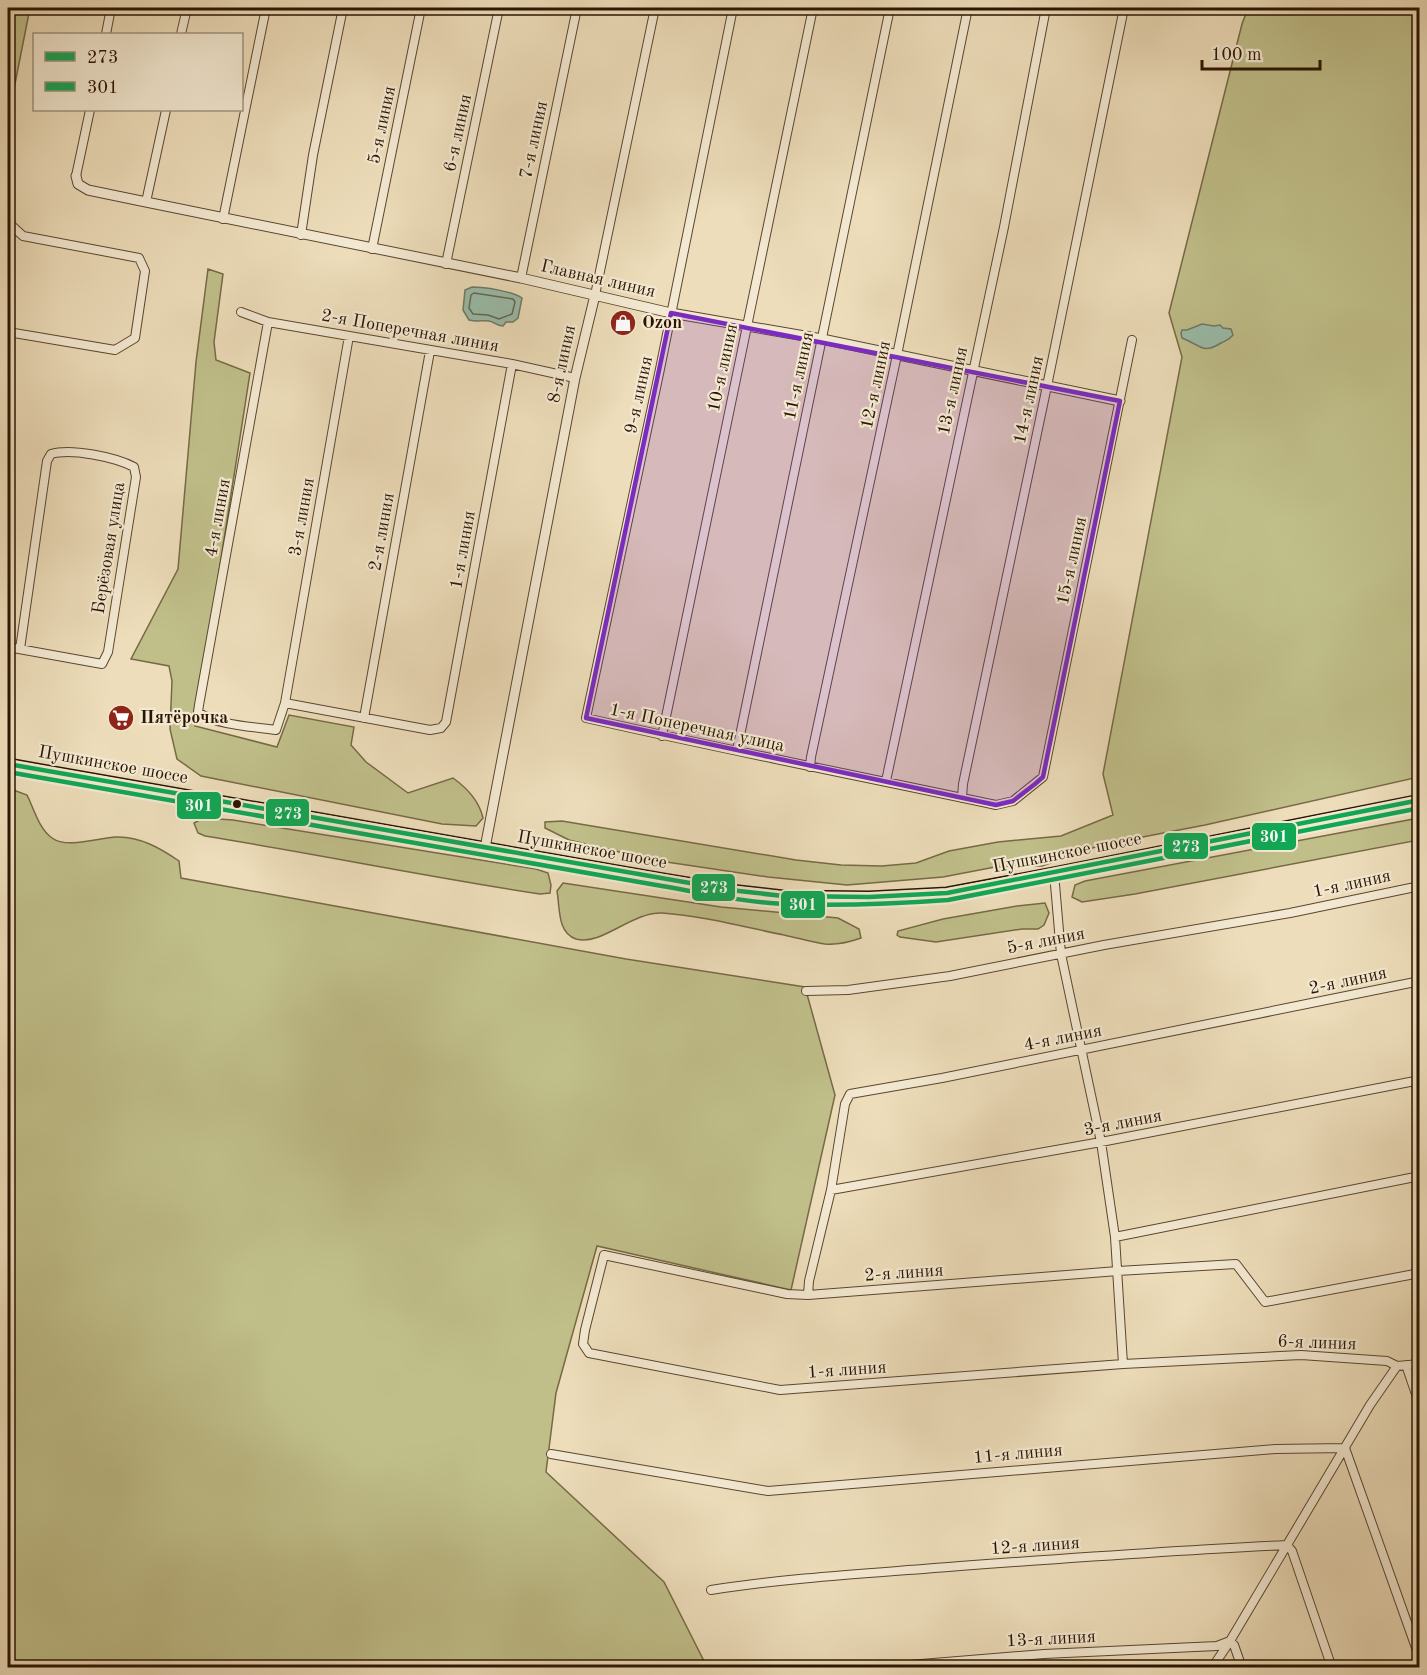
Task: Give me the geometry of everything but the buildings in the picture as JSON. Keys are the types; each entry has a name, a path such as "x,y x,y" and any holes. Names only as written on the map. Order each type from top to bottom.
{"main road":[{"name":"Пушкинское шоссе","path":"8,764 674,881 783,896 869,897 947,893 1419,800"}],"street":[{"path":"106,33 111,8"},
{"path":"181,33 187,8"},
{"path":"223,219 266,8"},
{"path":"301,235 313,155 343,8"},
{"name":"5-я линия","path":"372,249 421,8"},
{"name":"6-я линия","path":"447,264 499,8"},
{"name":"7-я линия","path":"521,279 577,8"},
{"name":"8-я линия","path":"485,848 575,378 656,8"},
{"name":"9-я линия","path":"586,718 733,8"},
{"name":"10-я линия","path":"662,736 813,8"},
{"name":"11-я линия","path":"737,750 890,8"},
{"name":"12-я линия","path":"810,767 968,8"},
{"name":"13-я линия","path":"886,781 1004,227 1046,8"},
{"name":"14-я линия","path":"962,798 1124,8"},
{"path":"76,176 90,111"},
{"path":"146,202 166,111"},
{"name":"Главная линия","path":"76,176 78,184 88,190 521,279 671,313 822,339 1120,401"},
{"path":"8,212 11,225 23,237 139,258 145,271 135,338 115,350 8,332"},
{"name":"2-я Поперечная линия","path":"241,312 268,322 512,364 575,378"},
{"name":"4-я линия","path":"203,717 198,712 199,705 268,322"},
{"name":"3-я линия","path":"203,717 276,730 285,703 349,336"},
{"name":"15-я линия","path":"1035,784 1043,777 1132,340"},
{"name":"2-я линия","path":"364,718 430,351"},
{"name":"1-я линия","path":"364,718 430,730 441,729 446,722 512,364"},
{"name":"Берёзовая улица","path":"62,451 123,461 134,467 136,477 108,652 102,664 20,649 47,461 51,454 62,451"},
{"path":"8,647 20,649"},
{"path":"285,703 364,718"},
{"name":"1-я Поперечная улица","path":"586,718 801,766 886,781 996,805 1012,801 1035,784"},
{"path":"1054,873 1061,954 1101,1142 1115,1237 1123,1364"},
{"name":"1-я линия","path":"1290,912 1419,886"},
{"name":"5-я линия","path":"806,991 848,990 909,982 1290,912"},
{"name":"2-я линия","path":"1282,1010 1419,981"},
{"name":"4-я линия","path":"831,1190 845,1104 850,1094 942,1078 1282,1010"},
{"name":"3-я линия","path":"831,1190 1101,1142 1419,1080"},
{"path":"1115,1237 1419,1176"},
{"path":"808,1295 809,1281 831,1190"},
{"name":"2-я линия","path":"604,1255 787,1294 808,1295 1236,1264 1265,1302 1419,1273"},
{"name":"1-я линия","path":"604,1255 585,1330 584,1344 589,1353 780,1390 1213,1359"},
{"name":"6-я линия","path":"1213,1359 1300,1355 1387,1361 1401,1366 1419,1364"},
{"path":"1212,1668 1232,1643 1370,1405 1401,1366 1419,1406"},
{"path":"1345,1448 1419,1659"},
{"name":"11-я линия","path":"551,1454 768,1491 1275,1449 1345,1448"},
{"path":"1287,1545 1292,1551 1332,1668"},
{"name":"12-я линия","path":"711,1590 849,1575 1179,1550 1287,1545"},
{"path":"1232,1643 1242,1668"},
{"name":"13-я линия","path":"873,1668 1044,1654 1217,1646 1232,1643"}],"highlighted area":[{"path":"671,313 1120,401 1043,777 1013,801 996,805 586,718"}],"shaded area":[{"path":"8,8 30,8 8,119"},
{"path":"1248,8 1419,8 1419,777 1205,825 1101,845 1042,866 995,867 943,877 847,885 768,877 653,860 569,840 545,828 545,822 562,821 796,860 841,865 882,866 916,863 949,851 998,842 1061,836 1113,815 1103,774 1182,357 1169,313"},
{"path":"208,269 223,274 214,342 216,360 250,373 195,726 277,747 289,715 354,727 351,745 366,762 408,793 453,778 468,790 479,806 483,818 476,826 442,824 201,776 177,759 170,729 172,681 169,666 131,659 178,569 196,362"},
{"path":"8,788 27,795 40,824 52,838 74,843 116,837 133,838 157,847 179,861 181,878 626,959 805,987 835,1095 791,1290 597,1246 556,1393 546,1472 664,1582 707,1667 8,1668"},
{"path":"203,818 233,820 536,869 548,873 550,893 540,894 205,836 198,833 194,823"},
{"path":"1419,818 1419,840 1135,894 1082,902 1072,897 1075,885 1085,881"},
{"path":"563,883 721,907 838,918 859,929 861,938 843,943 825,944 709,919 662,913 639,918 596,938 576,939 565,931 560,919 557,891"},
{"path":"1045,903 1049,913 1044,925 1038,929 1022,929 936,942 897,935 898,931 943,919"}],"water":[{"path":"472,287 505,291 522,298 518,318 513,322 506,322 503,326 489,321 469,320 463,310 465,290"},
{"path":"1202,324 1220,325 1231,329 1233,335 1215,347 1205,349 1182,338 1182,330"}],"transit line":[{"name":"273","path":"8,764 730,890 783,896 869,897 947,893 1420,800"},
{"name":"301","path":"8,772 723,897 805,905 948,900 1420,808"}],"place":[{"name":"Ozon","path":"623,323"},
{"name":"Пятёрочка","path":"121,718"}]}
